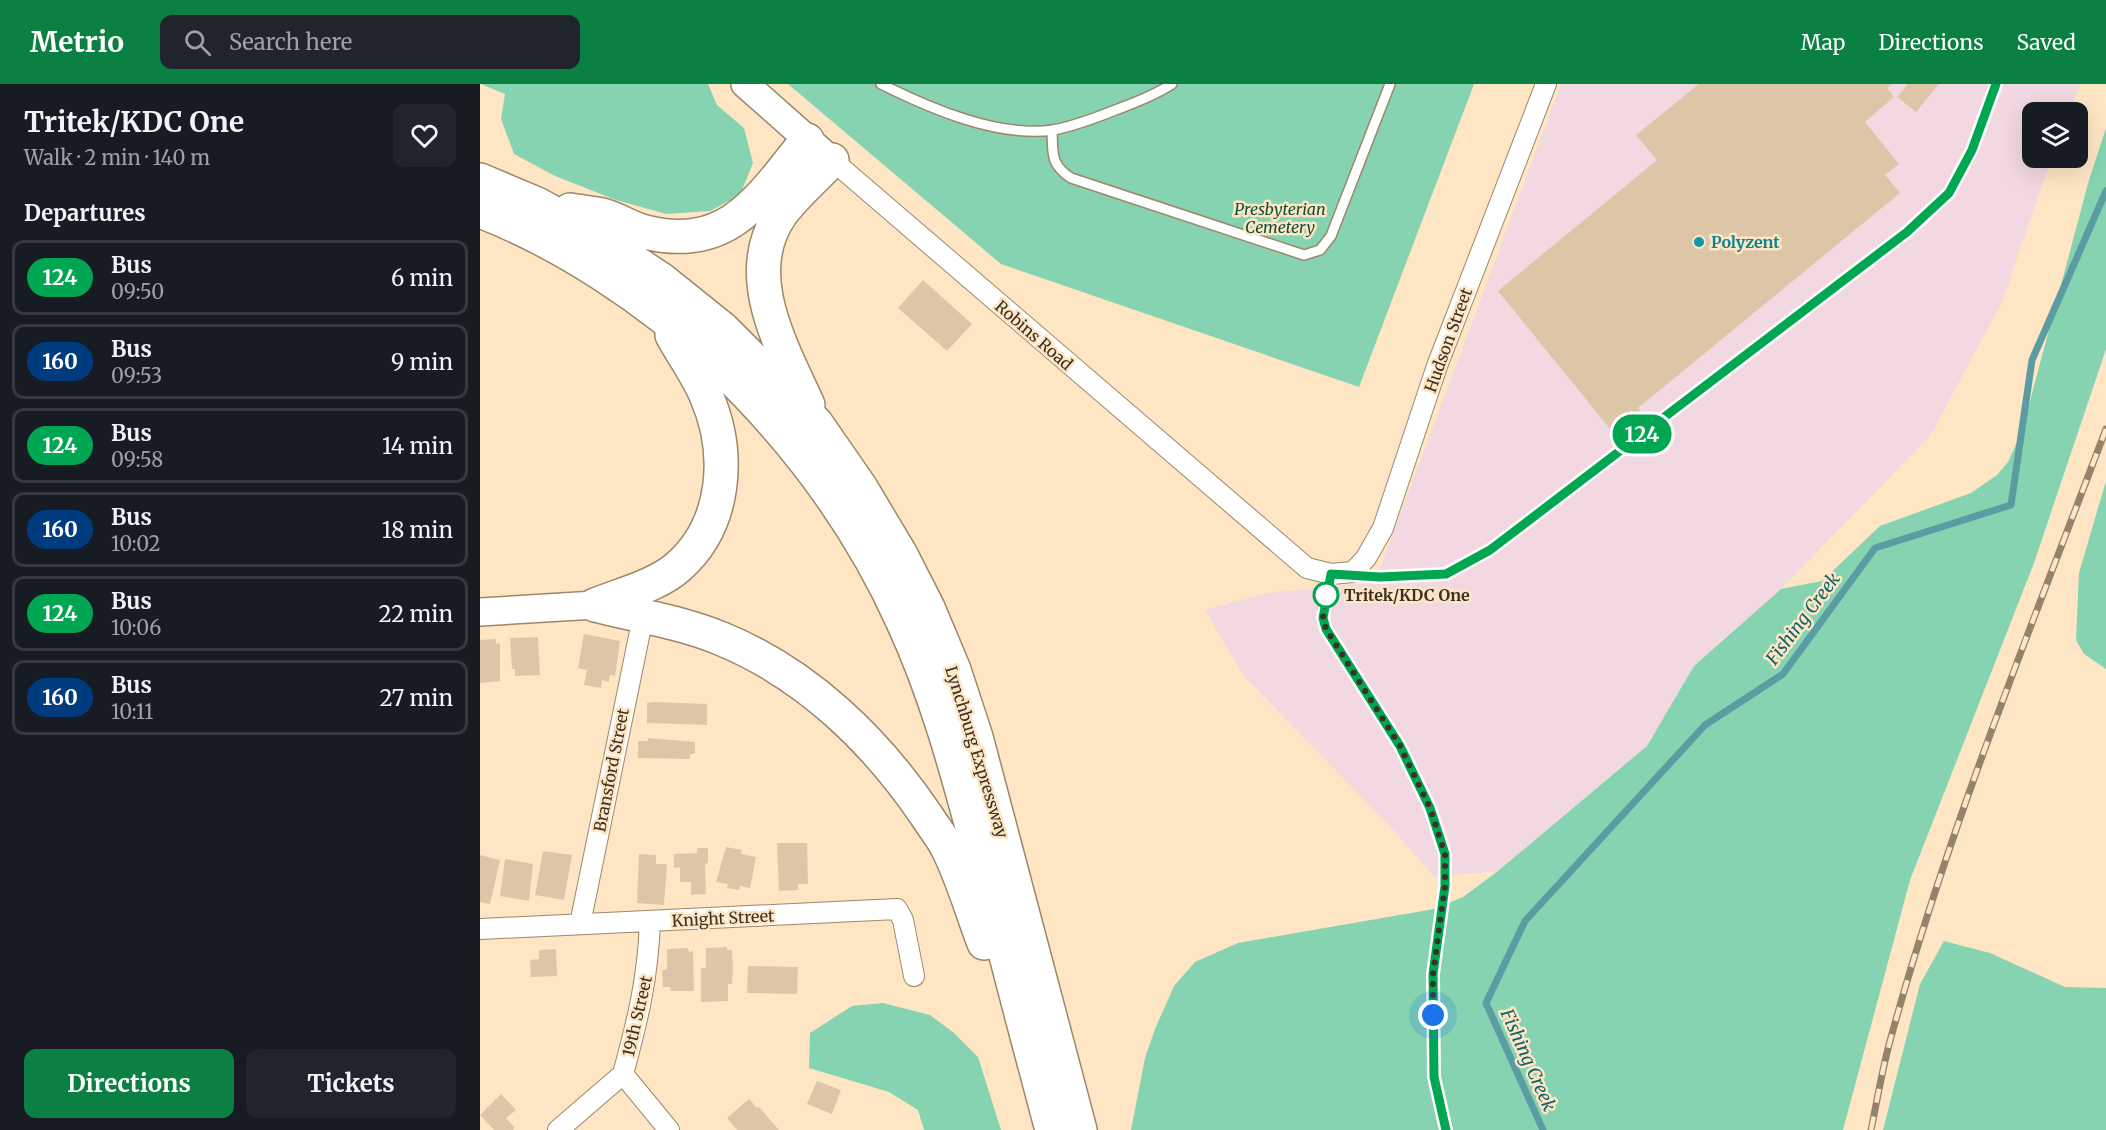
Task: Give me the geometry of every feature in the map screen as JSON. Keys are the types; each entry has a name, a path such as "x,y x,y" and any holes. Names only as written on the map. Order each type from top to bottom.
{"highway":[{"path":"537,204 603,215 644,231 673,237 700,235 724,227 754,206 807,140"},
{"path":"816,423 781,344 768,307 762,273 766,245 782,213 832,160"},
{"name":"Lynchburg Expressway","path":"480,180 537,204 597,237 662,280 723,329 816,423 861,488 901,555 928,608 954,670 976,737 1080,1130"},
{"name":"Lynchburg Expressway","path":"480,211 503,220 602,274 659,313 755,399 830,492 869,555 903,621 927,679 957,769 1049,1117"},
{"path":"595,605 663,577 677,568 701,542 714,513 719,494 723,475 719,435 706,394 659,313"},
{"path":"595,605 675,623 723,639 766,662 812,692 851,723 902,780 948,849 1049,1117"}],"main road":[{"name":"Robins Road","path":"745,84 832,160"},
{"path":"480,612 595,605"}],"street":[{"name":"Hudson Street","path":"1331,574 1353,572 1366,558 1383,528 1437,366 1546,84"},
{"name":"Robins Road","path":"832,160 1272,540 1307,567 1331,574"},
{"name":"Bransford Street","path":"580,924 643,617"},
{"name":"Knight Street","path":"480,929 897,909 903,920 914,976"},
{"name":"19th Street","path":"650,921 644,993 624,1074 669,1130"},
{"path":"558,1130 624,1074"}],"lane":[{"path":"881,84 915,101 975,123 1017,129 1052,130 1099,117 1156,95 1172,84"},
{"path":"1052,130 1053,157 1058,169 1071,178 1304,255 1320,250 1331,236 1390,84"},
{"path":"1446,1130 1434,1077 1433,974 1445,886 1445,854 1430,808 1400,746 1326,629 1323,618 1331,574 1380,577 1446,574 1490,550 1888,246 1949,193 1972,150 1996,84"}],"shaded area":[{"path":"1561,84 2081,84 2073,102 2022,102 2022,168 2048,168 2003,300 1930,436 1781,589 1694,666 1647,746 1498,871 1434,877 1388,824 1244,676 1205,610 1268,593 1375,582"}],"green space":[{"path":"481,84 708,84 717,105 744,128 753,163 740,195 710,211 666,214 616,200 555,176 514,154 501,119 505,94"},
{"name":"Presbyterian Cemetery","path":"788,84 1474,84 1359,387 1001,264"},
{"path":"2106,128 2106,349 2034,563 1910,880 1843,1130 1131,1130 1145,1058 1155,1029 1174,986 1195,962 1238,943 1434,909 1463,897 1498,871 1647,746 1694,666 1781,589 1822,581 1880,526 1971,493 1997,475 2008,462 2022,431 2089,180"},
{"path":"2106,481 2106,669 2084,654 2076,640 2079,573"},
{"path":"1944,941 1990,953 2065,987 2106,988 2106,1130 1883,1130 1920,984"},
{"path":"883,1003 930,1015 954,1033 978,1057 1001,1130 924,1130 918,1110 889,1092 809,1068 810,1033 852,1006"}],"building":[{"name":"Polyzent","path":"1699,84 1892,84 1887,88 1894,97 1865,122 1899,164 1885,175 1900,193 1638,408 1647,419 1620,441 1498,291 1657,160 1636,135"},
{"path":"1908,84 1939,84 1916,112 1897,97"},
{"path":"923,280 972,324 947,351 898,308"},
{"path":"584,634 620,641 615,676 610,675 609,682 602,680 601,688 584,685 587,670 578,668"},
{"path":"538,637 540,675 515,676 515,669 512,669 510,638"},
{"path":"496,639 496,644 500,643 500,681 480,683 480,640"},
{"path":"647,703 707,704 707,725 647,723"},
{"path":"648,738 695,742 695,753 690,755 690,759 638,758 638,741 648,741"},
{"path":"777,843 807,843 808,884 798,884 798,890 779,891"},
{"path":"726,847 742,850 741,854 756,857 750,888 740,886 739,890 727,888 728,884 716,882"},
{"path":"697,848 708,848 708,863 705,864 706,894 691,895 691,882 680,882 680,867 674,868 674,854 697,853"},
{"path":"543,851 572,855 564,900 535,895"},
{"path":"639,854 656,855 656,864 667,864 664,905 637,903"},
{"path":"480,855 500,860 490,904 480,902"},
{"path":"505,859 533,864 529,901 500,896"},
{"path":"727,947 727,950 732,950 733,969 732,984 728,984 728,1001 701,1002 701,968 706,968 706,948"},
{"path":"688,948 689,952 693,951 694,991 671,991 670,987 663,987 662,970 667,969 667,949"},
{"path":"556,949 557,976 531,977 530,960 539,959 539,950"},
{"path":"748,966 798,967 797,994 747,993"},
{"path":"817,1081 841,1090 832,1114 807,1104"},
{"path":"501,1094 516,1110 506,1118 515,1128 513,1130 494,1130 480,1115"},
{"path":"749,1099 779,1130 737,1130 727,1118"}],"waterway":[{"name":"Fishing Creek","path":"1543,1130 1486,1003 1525,921 1705,725 1783,674 1875,548 2011,505 2032,360 2106,191"}],"railway":[{"path":"1871,1130 1890,1041 1937,886 1991,732 2106,429"}],"bus line":[{"name":"124","path":"1446,1130 1434,1077 1433,974 1445,886 1445,854 1430,808 1400,746 1326,629 1323,618 1331,574 1380,577 1446,574 1490,550 1907,232 1949,193 1972,150 1996,84"}],"place":[{"name":"Polyzent","path":"1699,242"},
{"name":"Tritek/KDC One","path":"1326,595"}],"route":[{"path":"1326,595 1323,618 1326,629 1400,746 1430,808 1445,854 1445,886 1433,974 1433,1015"}]}
